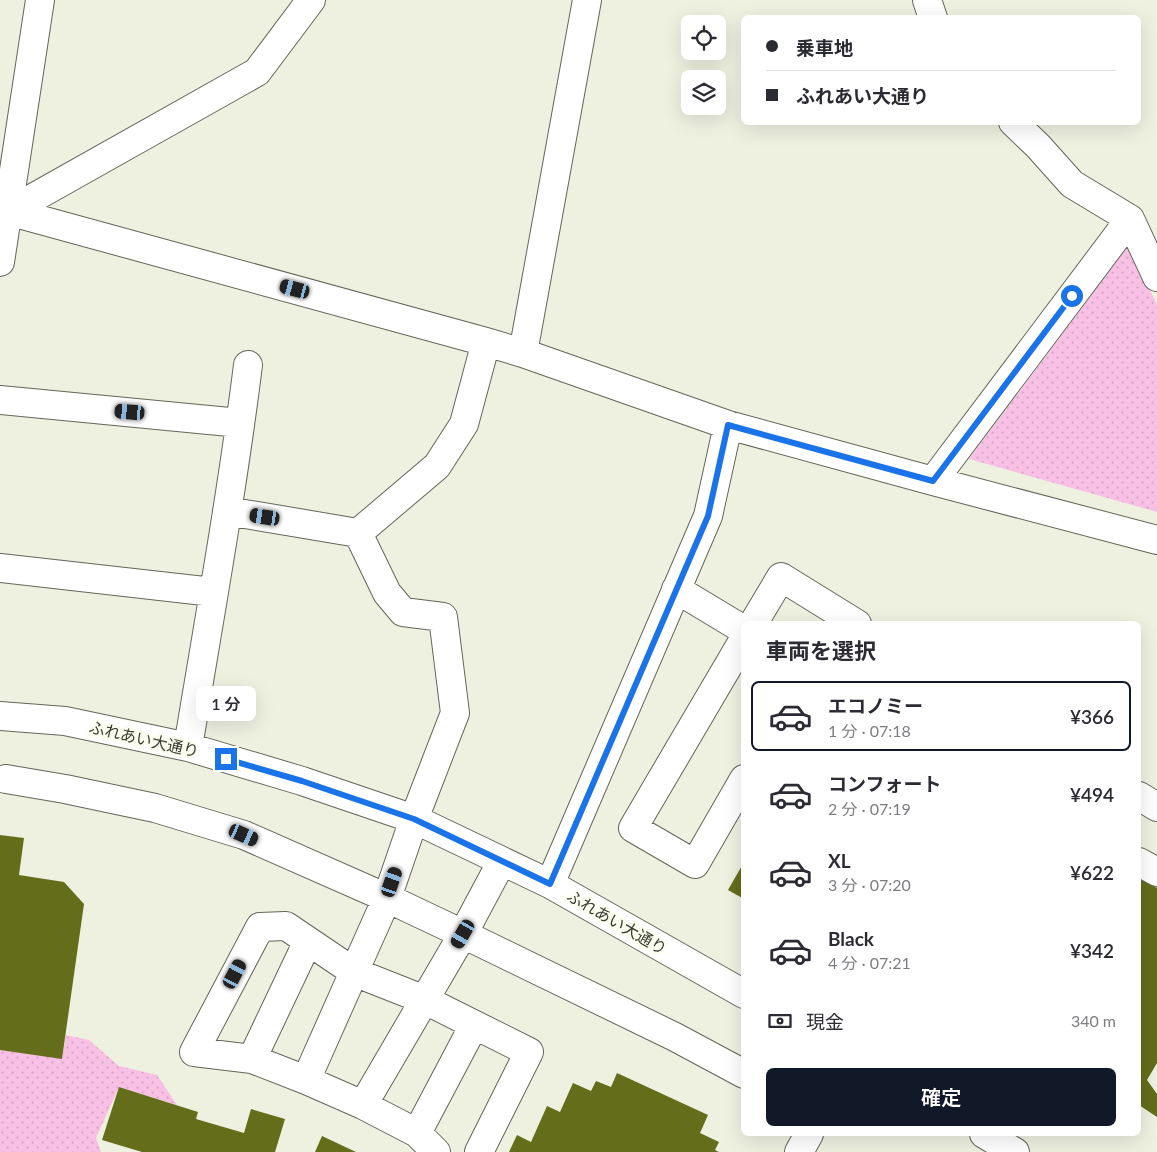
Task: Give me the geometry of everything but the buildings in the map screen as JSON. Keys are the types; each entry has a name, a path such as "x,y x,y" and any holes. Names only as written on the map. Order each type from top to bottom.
{"street":[{"path":"0,262 4,214 40,0"},
{"path":"4,214 257,72 311,0"},
{"path":"523,353 587,0"},
{"path":"926,0 932,15"},
{"path":"1016,125 1072,184 1130,218 1157,277"},
{"path":"4,214 486,342 523,353 728,425 1157,540"},
{"path":"933,481 1130,218"},
{"path":"227,511 358,533 437,466 464,424 486,342"},
{"path":"188,747 227,511 248,365"},
{"path":"0,400 240,423"},
{"path":"550,884 708,516 728,425"},
{"path":"306,1080 387,898 414,819 455,713 443,617 403,612 387,593 358,533"},
{"path":"0,568 213,592"},
{"path":"755,621 781,577 852,621"},
{"path":"676,589 741,628"},
{"path":"741,644 634,828 695,864 741,784"},
{"name":"ふれあい大通り","path":"0,716 65,721 188,747 302,781 414,819 550,884 741,992"},
{"path":"6,779 155,808 244,835 463,934 675,1037 741,1072"},
{"path":"1141,797 1157,807"},
{"path":"363,1105 463,934 502,861"},
{"path":"1141,863 1157,872"},
{"path":"474,1025 426,1142 363,1105 252,1059 194,1052 260,926 286,926 354,972 424,1000 529,1052 479,1152"},
{"path":"252,1059 308,941"},
{"path":"799,1152 808,1136"},
{"path":"987,1136 1015,1152"}],"shaded area":[{"path":"1129,245 1157,305 1157,512 969,459"},
{"path":"66,1035 89,1040 119,1066 157,1075 177,1105 119,1087 96,1138 101,1152 0,1152 0,1050 62,1058"}],"route":[{"path":"226,759 302,781 414,819 550,884 708,516 728,425 933,481 1072,296"}]}
